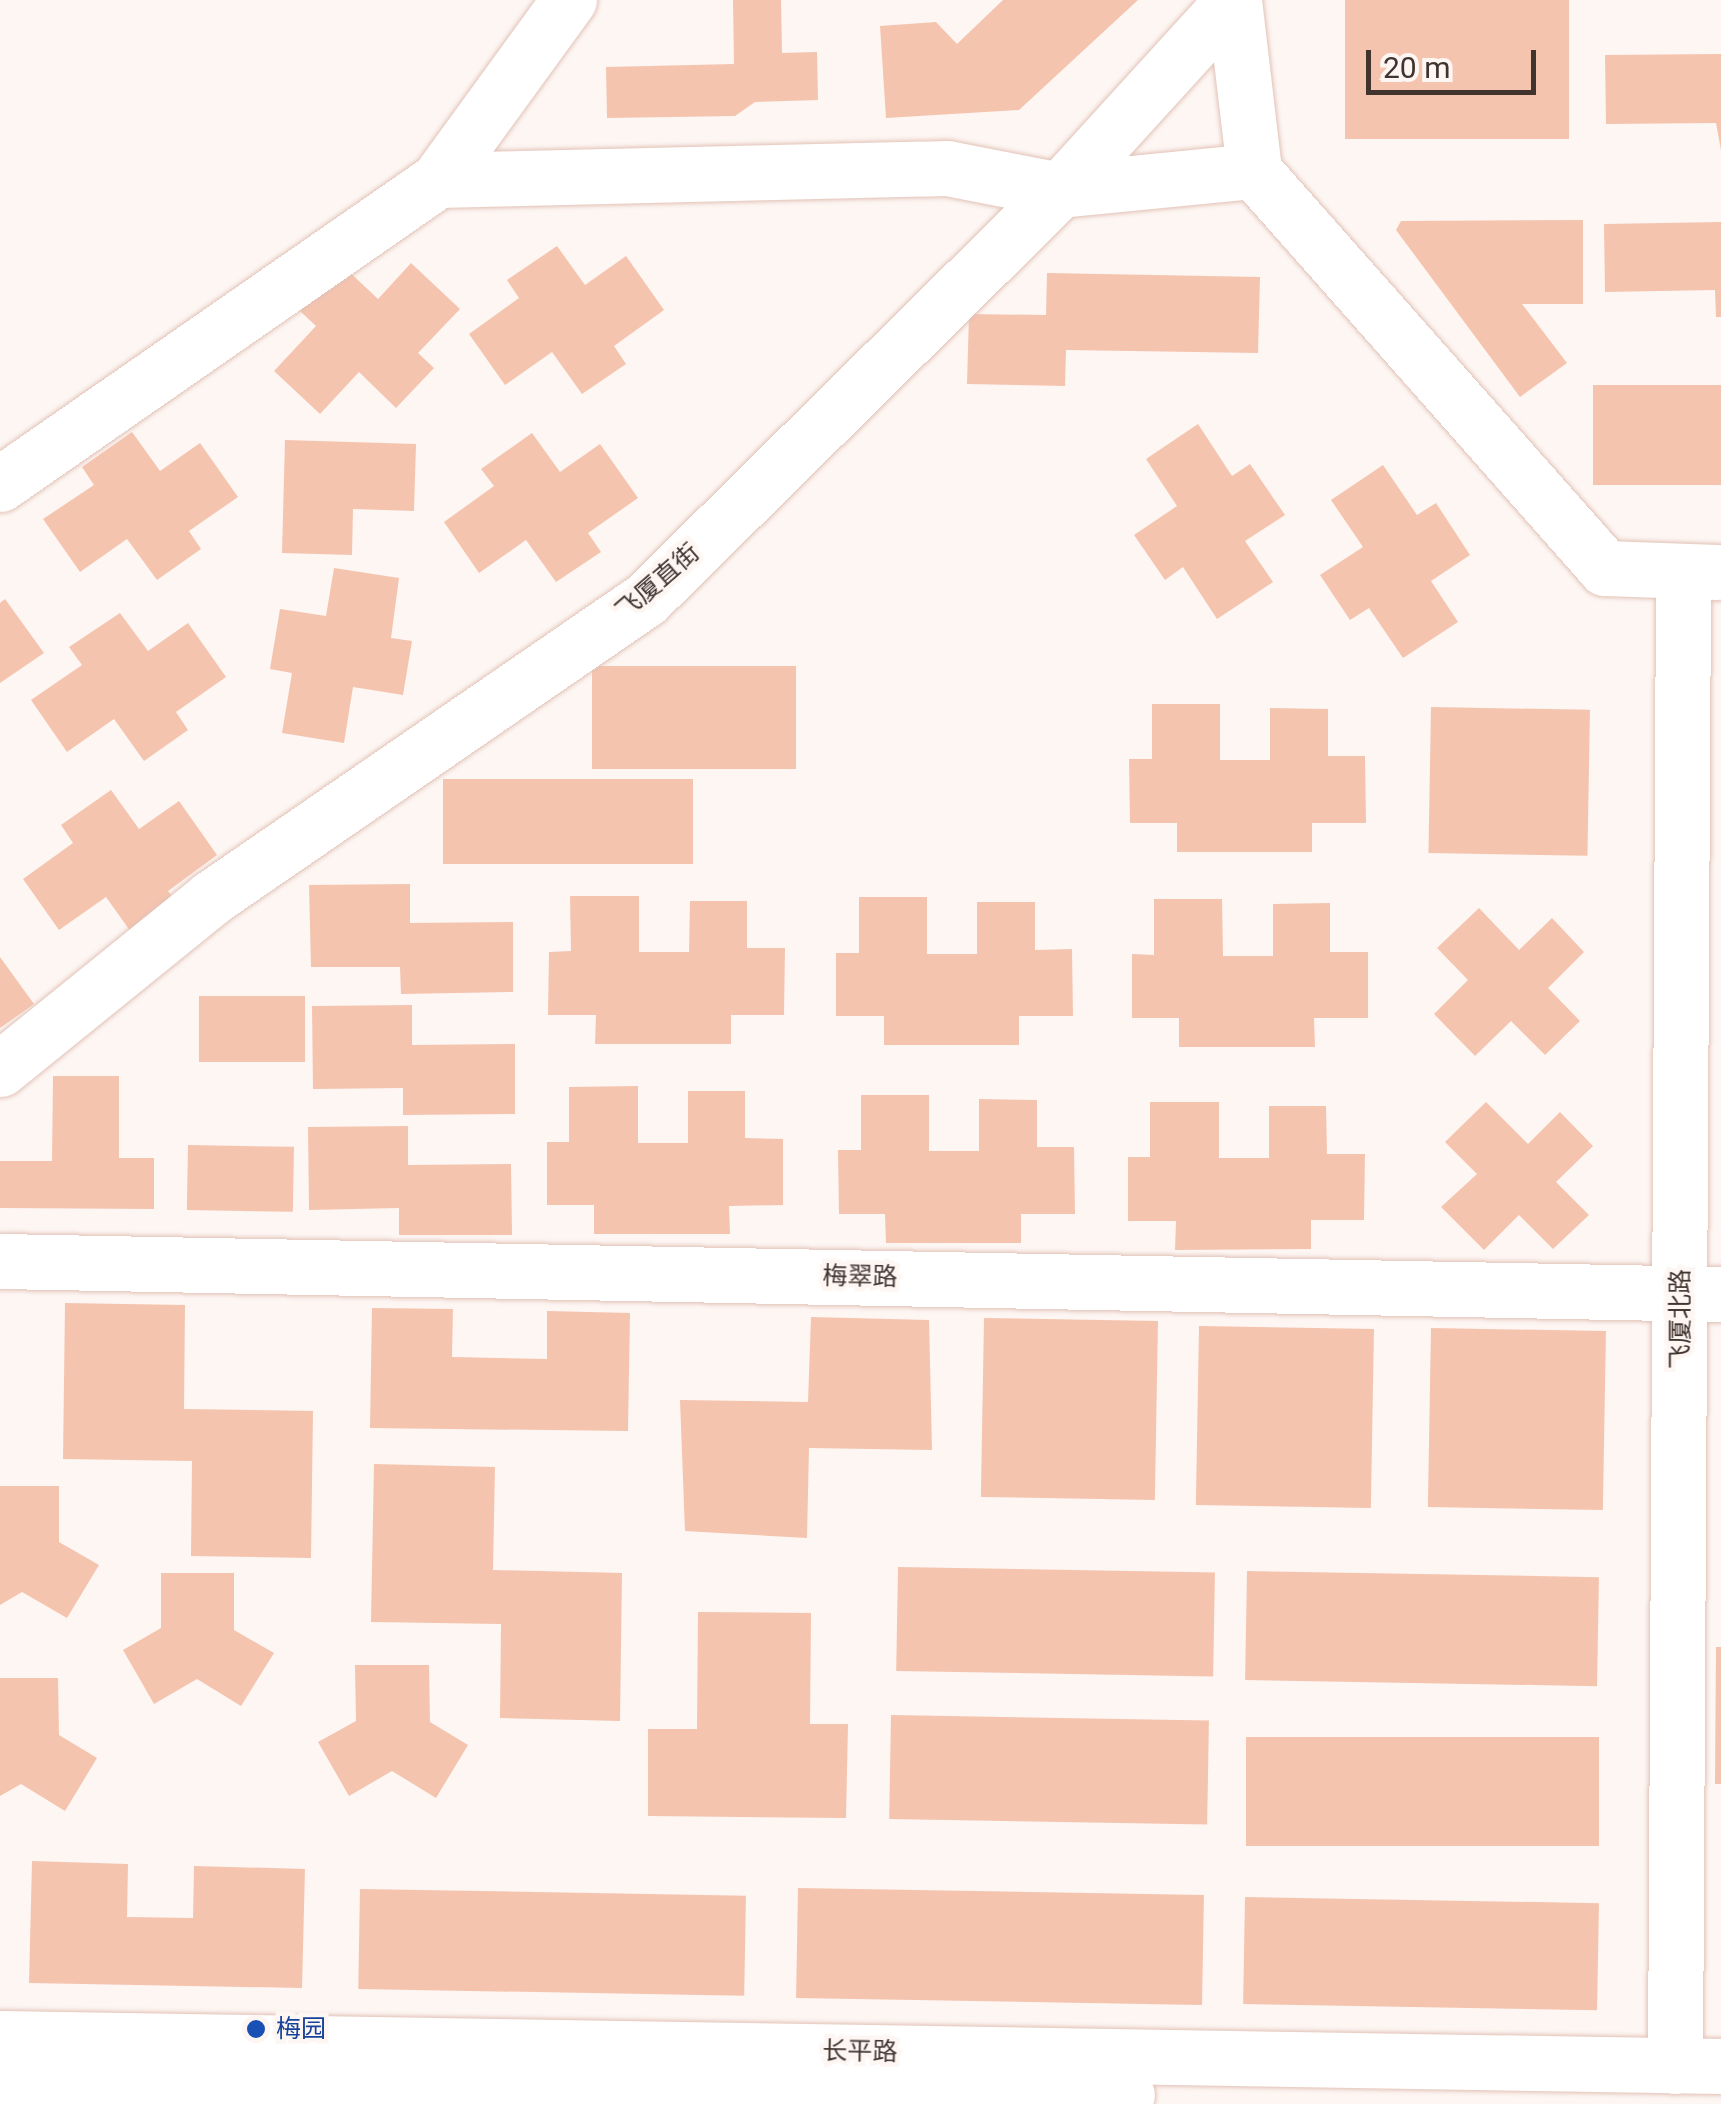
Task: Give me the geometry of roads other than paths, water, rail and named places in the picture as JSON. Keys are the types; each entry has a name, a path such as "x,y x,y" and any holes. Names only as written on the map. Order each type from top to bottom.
{"street":[{"path":"0,484 438,180 569,0"},
{"path":"1234,0 1254,171 1605,568 1702,572"},
{"name":"飞厦直街","path":"0,1070 212,898 646,599 1060,190 1234,0"},
{"path":"438,180 947,168 1060,190 1254,171"},
{"name":"飞厦北路","path":"1698,2066 1702,572"},
{"name":"梅翠路","path":"0,1261 1701,1294"},
{"name":"长平路","path":"0,2038 1698,2066"},
{"name":"长平路","path":"0,2080 87,2093 1721,2102"}],"place":[{"name":"梅园","path":"256,2029"}]}
